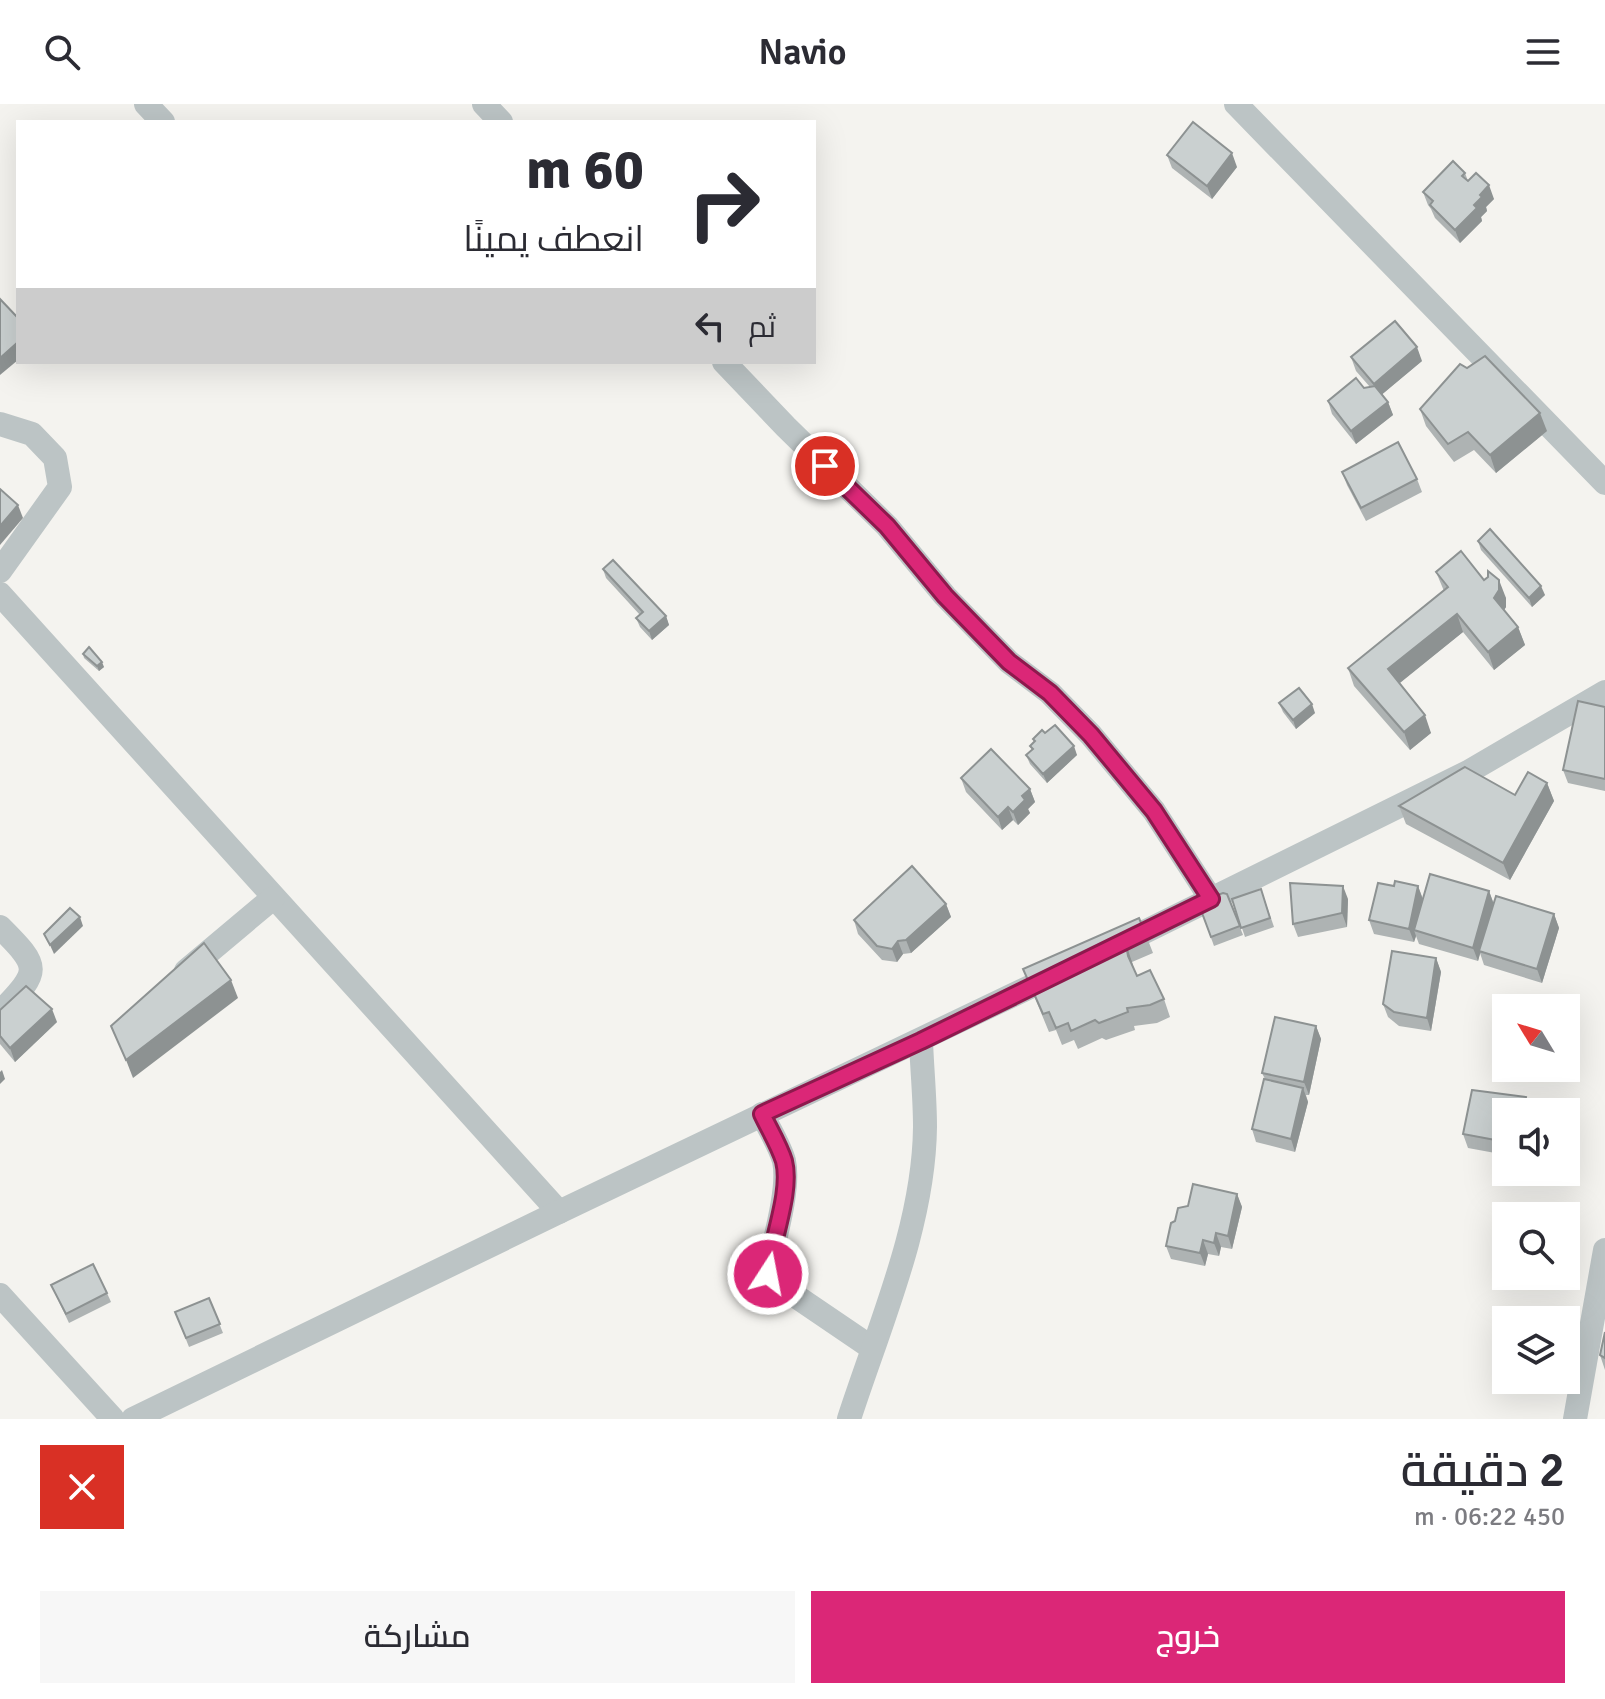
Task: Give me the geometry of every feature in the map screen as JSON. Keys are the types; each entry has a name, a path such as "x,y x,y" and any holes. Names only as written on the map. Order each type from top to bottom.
{"street":[{"path":"146,104 161,120"},
{"path":"484,104 499,120"},
{"path":"1236,104 1605,483"},
{"path":"726,364 887,526 945,596 1009,662 1050,693 1091,735 1154,811 1211,899"},
{"path":"0,424 32,434 55,458 60,487 0,571"},
{"path":"0,594 559,1212"},
{"path":"1101,953 1468,772 1605,692"},
{"path":"169,986 273,898"},
{"path":"0,927 26,953 32,971 28,983 0,1013"},
{"path":"133,1419 1073,966"},
{"path":"849,1419 899,1272 916,1203 925,1129 921,1041"},
{"path":"762,1114 784,1161 785,1174 769,1278 872,1348"},
{"path":"1575,1419 1603,1266"},
{"path":"0,1295 113,1419"}],"building":[{"path":"1193,122 1232,153 1207,186 1167,155"},
{"path":"1453,161 1468,181 1476,173 1489,185 1474,205 1477,208 1455,230 1430,205 1433,201 1423,192"},
{"path":"0,299 16,316 16,344 0,358"},
{"path":"1395,321 1417,347 1374,384 1351,357"},
{"path":"1485,356 1540,413 1490,455 1468,432 1448,444 1420,409 1460,364 1467,368"},
{"path":"1356,378 1364,388 1375,386 1388,402 1351,431 1328,401"},
{"path":"1398,442 1417,479 1361,508 1342,472"},
{"path":"0,489 18,505 0,526"},
{"path":"1490,529 1541,586 1529,598 1478,541"},
{"path":"1461,551 1484,580 1488,577 1488,571 1499,580 1499,590 1494,598 1518,627 1488,652 1457,614 1388,669 1425,715 1404,732 1348,668 1448,587 1436,572"},
{"path":"613,560 666,616 649,631 636,618 643,612 603,569"},
{"path":"89,647 102,662 97,666 83,654"},
{"path":"1299,688 1312,704 1293,720 1279,703"},
{"path":"1578,701 1605,707 1605,779 1563,770"},
{"path":"1055,725 1074,746 1043,774 1026,755 1033,749 1030,746 1035,741 1033,739 1042,730 1045,733"},
{"path":"991,749 1030,789 1022,796 1025,800 1013,812 1008,807 998,817 961,778"},
{"path":"1465,767 1515,795 1528,772 1547,783 1503,863 1399,806"},
{"path":"912,866 946,904 892,949 877,946 854,920"},
{"path":"1430,874 1489,891 1473,948 1414,930"},
{"path":"1395,881 1418,886 1409,929 1369,920 1378,883 1394,886"},
{"path":"1290,883 1343,886 1342,913 1293,924"},
{"path":"1261,889 1270,918 1241,928 1232,899"},
{"path":"1227,894 1240,926 1211,937 1198,902"},
{"path":"1496,896 1554,914 1537,969 1479,951"},
{"path":"70,908 80,917 50,945 44,934"},
{"path":"1139,918 1146,935 1126,944 1128,956 1137,976 1150,970 1164,999 1150,1005 1127,1008 1128,1012 1099,1023 1095,1020 1071,1031 1068,1023 1056,1028 1049,1012 1043,1014 1023,969"},
{"path":"204,943 231,980 126,1060 111,1026"},
{"path":"1392,951 1436,958 1427,1018 1394,1012 1383,1004"},
{"path":"26,986 52,1009 10,1048 0,1036 0,1010"},
{"path":"1275,1017 1316,1026 1304,1082 1262,1073"},
{"path":"1264,1079 1303,1088 1291,1139 1252,1129"},
{"path":"1472,1090 1526,1097 1492,1098 1492,1139 1463,1134"},
{"path":"1193,1184 1237,1194 1228,1236 1216,1233 1214,1243 1203,1240 1200,1253 1166,1246 1171,1223 1175,1221 1178,1208 1188,1206"},
{"path":"93,1264 107,1293 66,1314 51,1285"},
{"path":"209,1298 220,1324 186,1338 175,1312"},
{"path":"1605,1332 1605,1358 1600,1355"}],"route":[{"path":"768,1274 781,1212 785,1174 784,1161 762,1114 921,1041 1211,899 1154,811 1091,735 1050,693 1009,662 945,596 887,526 825,466"}]}
